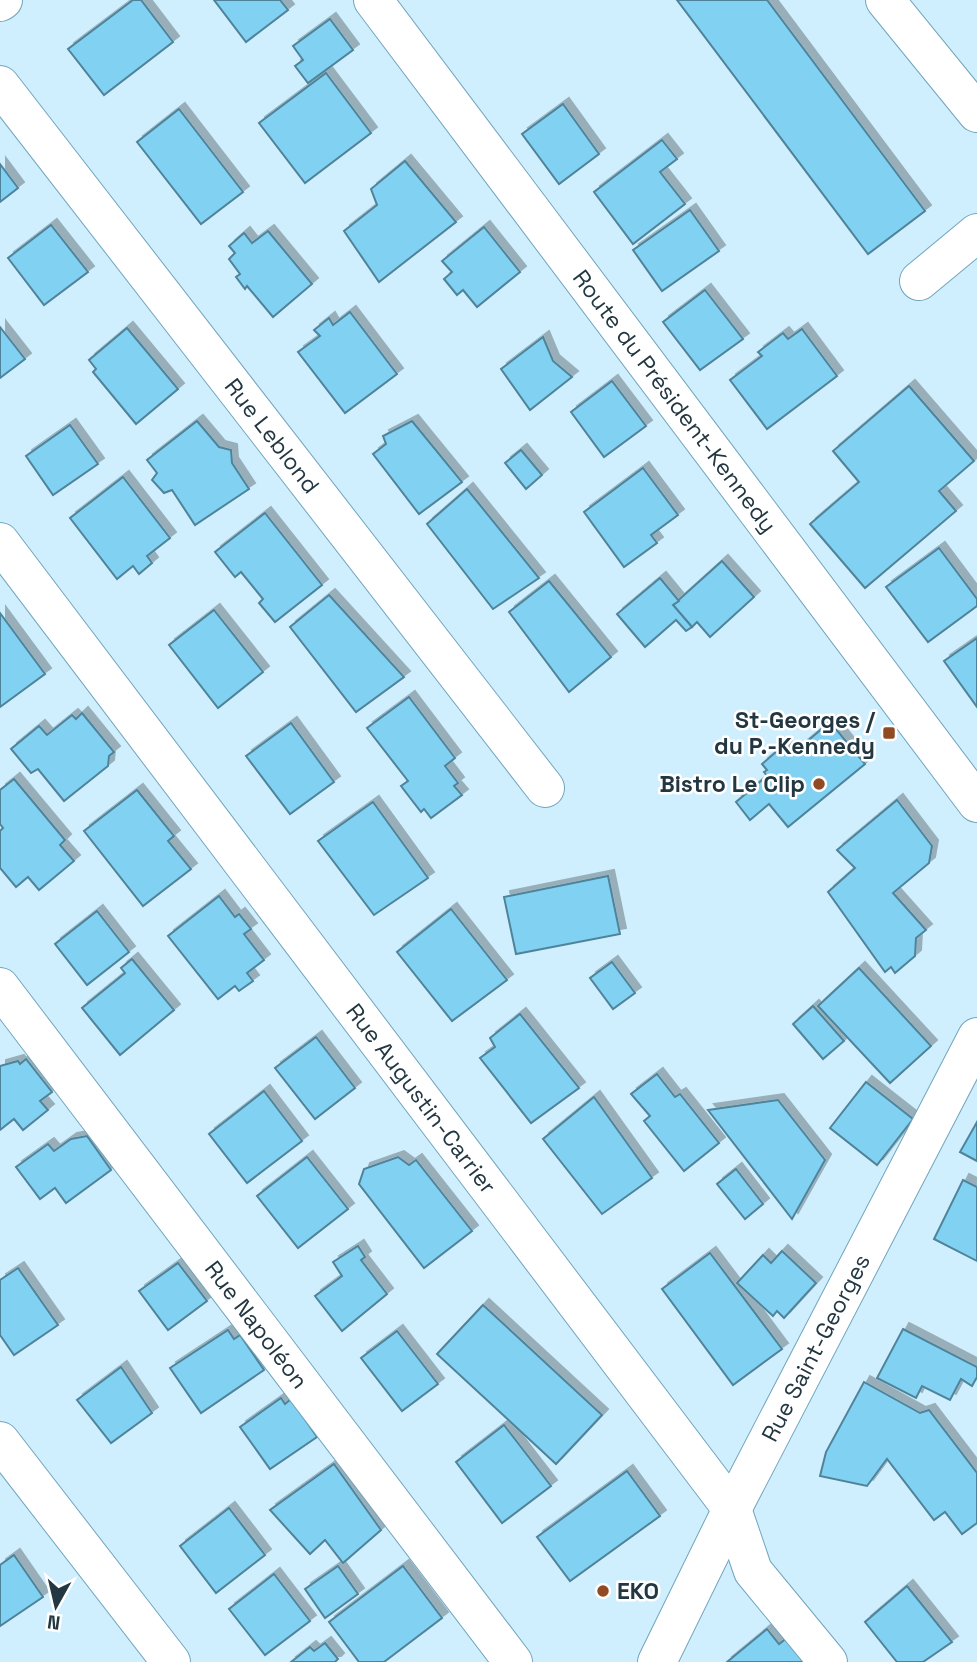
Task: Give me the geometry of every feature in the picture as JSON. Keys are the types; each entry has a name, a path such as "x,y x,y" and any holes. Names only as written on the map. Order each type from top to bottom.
{"street":[{"name":"Route du Président-Kennedy","path":"373,0 977,803"},
{"path":"885,0 977,113"},
{"name":"Rue Leblond","path":"0,85 545,788"},
{"path":"919,281 977,233"},
{"name":"Rue Augustin-Carrier","path":"0,542 732,1509 753,1571 828,1662"},
{"name":"Rue Napoléon","path":"0,987 513,1662"},
{"name":"Rue Saint-Georges","path":"657,1662 732,1509 977,1037"},
{"path":"0,1441 171,1662"}],"building":[{"path":"133,0 141,0 173,42 104,95 68,49"},
{"path":"214,0 280,0 288,10 246,42"},
{"path":"677,0 767,0 925,211 868,254"},
{"path":"330,19 353,50 308,83 295,66 303,60 293,46"},
{"path":"326,73 371,133 305,183 259,123"},
{"path":"563,104 599,154 559,184 522,134"},
{"path":"179,109 243,192 201,224 137,142"},
{"path":"662,140 677,159 660,172 685,204 633,244 594,192"},
{"path":"405,161 456,222 379,282 344,231 377,205 371,189"},
{"path":"0,164 18,188 0,202"},
{"path":"690,210 719,251 662,291 633,250"},
{"path":"51,225 88,272 44,305 8,258"},
{"path":"484,227 520,272 477,307 463,290 457,295 444,279 452,272 442,261"},
{"path":"268,231 312,284 273,317 247,286 245,289 236,277 240,274 229,259 235,253 229,246 244,233 252,243"},
{"path":"705,290 743,339 700,370 663,322"},
{"path":"350,312 397,374 345,413 298,352 320,336 314,330 329,318 333,325"},
{"path":"0,327 25,359 0,378"},
{"path":"127,328 178,389 136,424 93,372 96,369 89,360"},
{"path":"802,329 837,376 767,429 730,380 762,356 758,352 783,333 788,339"},
{"path":"543,337 553,361 572,377 530,410 501,369"},
{"path":"612,381 646,426 604,457 571,412"},
{"path":"909,386 974,461 939,491 956,511 865,588 810,524 859,482 833,451"},
{"path":"197,421 219,447 231,450 232,463 249,489 195,525 172,490 164,493 152,480 157,473 147,460"},
{"path":"412,421 462,482 419,514 373,454 386,444 383,436"},
{"path":"70,425 98,464 53,495 26,456"},
{"path":"521,450 542,475 526,489 505,463"},
{"path":"643,468 678,515 651,535 657,543 624,567 584,512"},
{"path":"123,477 170,538 147,556 152,563 139,574 133,566 117,579 70,518"},
{"path":"467,489 539,578 493,609 427,524"},
{"path":"265,513 322,585 275,622 259,603 263,599 241,572 235,577 215,552"},
{"path":"939,548 977,599 977,606 928,642 886,587"},
{"path":"722,561 754,597 710,637 697,622 692,627 673,605"},
{"path":"660,578 679,601 673,605 692,627 686,631 676,620 645,647 617,614"},
{"path":"549,581 611,657 569,692 509,612"},
{"path":"329,595 404,677 356,712 290,627"},
{"path":"214,610 263,672 218,708 169,645"},
{"path":"0,613 45,674 0,707"},
{"path":"977,638 977,707 944,661"},
{"path":"409,697 455,758 445,766 458,783 454,786 462,795 431,818 424,809 421,812 401,786 408,781 367,728"},
{"path":"82,713 114,752 109,756 108,766 64,801 38,769 31,773 11,749 39,726 47,735 72,715 76,719"},
{"path":"830,722 865,764 788,827 769,804 750,820 736,802 767,776 764,772 767,770 762,764 784,745 792,754"},
{"path":"291,723 334,782 290,814 246,756"},
{"path":"14,779 65,840 60,845 74,861 39,890 28,877 16,887 0,868 0,831 3,828 0,824 0,790"},
{"path":"137,790 174,836 168,841 191,869 143,906 84,831"},
{"path":"897,800 932,846 929,863 893,893 926,930 916,938 915,956 895,973 891,967 885,972 828,892 855,868 837,850"},
{"path":"373,802 428,878 374,915 318,841"},
{"path":"608,876 620,934 516,954 504,897"},
{"path":"219,896 235,917 239,914 251,929 244,934 264,960 247,973 253,981 239,991 235,986 218,999 168,936"},
{"path":"451,909 507,980 452,1021 397,952"},
{"path":"97,911 129,952 87,985 55,944"},
{"path":"132,959 174,1010 120,1055 82,1008 125,973 121,968"},
{"path":"612,962 635,993 613,1009 590,978"},
{"path":"859,968 931,1046 890,1083 818,1006"},
{"path":"813,1006 844,1041 823,1059 793,1024"},
{"path":"520,1014 579,1088 531,1123 480,1058 495,1047 490,1038"},
{"path":"316,1037 355,1088 315,1119 275,1068"},
{"path":"26,1059 52,1092 40,1101 48,1110 23,1130 14,1119 0,1130 0,1066 18,1061 20,1064"},
{"path":"657,1074 675,1097 680,1094 719,1143 684,1171 644,1121 650,1116 631,1094"},
{"path":"866,1082 913,1119 877,1165 830,1128"},
{"path":"264,1091 302,1141 247,1183 209,1134"},
{"path":"594,1097 652,1178 602,1214 543,1139"},
{"path":"778,1100 825,1160 792,1219 708,1110"},
{"path":"977,1122 977,1161 960,1152"},
{"path":"87,1136 111,1170 66,1203 55,1188 40,1199 16,1167 48,1144 54,1151 71,1139"},
{"path":"307,1157 348,1209 298,1248 257,1196"},
{"path":"398,1157 409,1165 416,1160 472,1231 424,1268 359,1184 364,1169"},
{"path":"736,1169 763,1204 745,1219 717,1184"},
{"path":"963,1180 977,1187 977,1261 934,1239"},
{"path":"358,1246 365,1257 361,1260 387,1294 342,1331 315,1296 342,1276 333,1262"},
{"path":"782,1251 816,1283 784,1318 777,1311 773,1316 737,1283 763,1255 771,1263"},
{"path":"710,1253 782,1349 733,1385 662,1289"},
{"path":"178,1263 207,1301 168,1330 139,1291"},
{"path":"18,1268 58,1325 14,1355 0,1335 0,1280"},
{"path":"483,1305 602,1415 556,1464 437,1354"},
{"path":"903,1329 977,1367 977,1377 972,1386 961,1379 950,1400 922,1386 916,1398 877,1378"},
{"path":"228,1330 234,1339 240,1335 264,1370 201,1413 170,1368"},
{"path":"397,1331 438,1384 402,1411 361,1358"},
{"path":"121,1367 152,1413 111,1443 77,1400"},
{"path":"864,1382 920,1413 929,1410 977,1473 977,1523 962,1534 945,1512 934,1520 887,1459 867,1486 820,1476 826,1452"},
{"path":"281,1398 285,1404 291,1399 317,1437 270,1469 240,1427"},
{"path":"504,1425 551,1486 502,1523 456,1462"},
{"path":"334,1464 381,1530 343,1563 325,1540 310,1554 270,1510"},
{"path":"627,1471 660,1516 570,1581 537,1537"},
{"path":"229,1508 265,1555 216,1593 180,1546"},
{"path":"14,1555 43,1597 0,1626 0,1565"},
{"path":"338,1566 358,1594 325,1618 305,1589"},
{"path":"403,1566 442,1618 384,1662 359,1662 329,1622"},
{"path":"274,1574 310,1621 265,1655 229,1609"},
{"path":"907,1586 952,1642 923,1662 897,1662 865,1622"},
{"path":"767,1629 779,1644 792,1634 814,1662 727,1662"},
{"path":"325,1643 338,1659 335,1662 291,1662 310,1647 314,1651"}],"place":[{"name":"St-Georges / du P.-Kennedy","path":"889,733"},
{"name":"Bistro Le Clip","path":"819,784"},
{"name":"EKO","path":"603,1591"}]}
